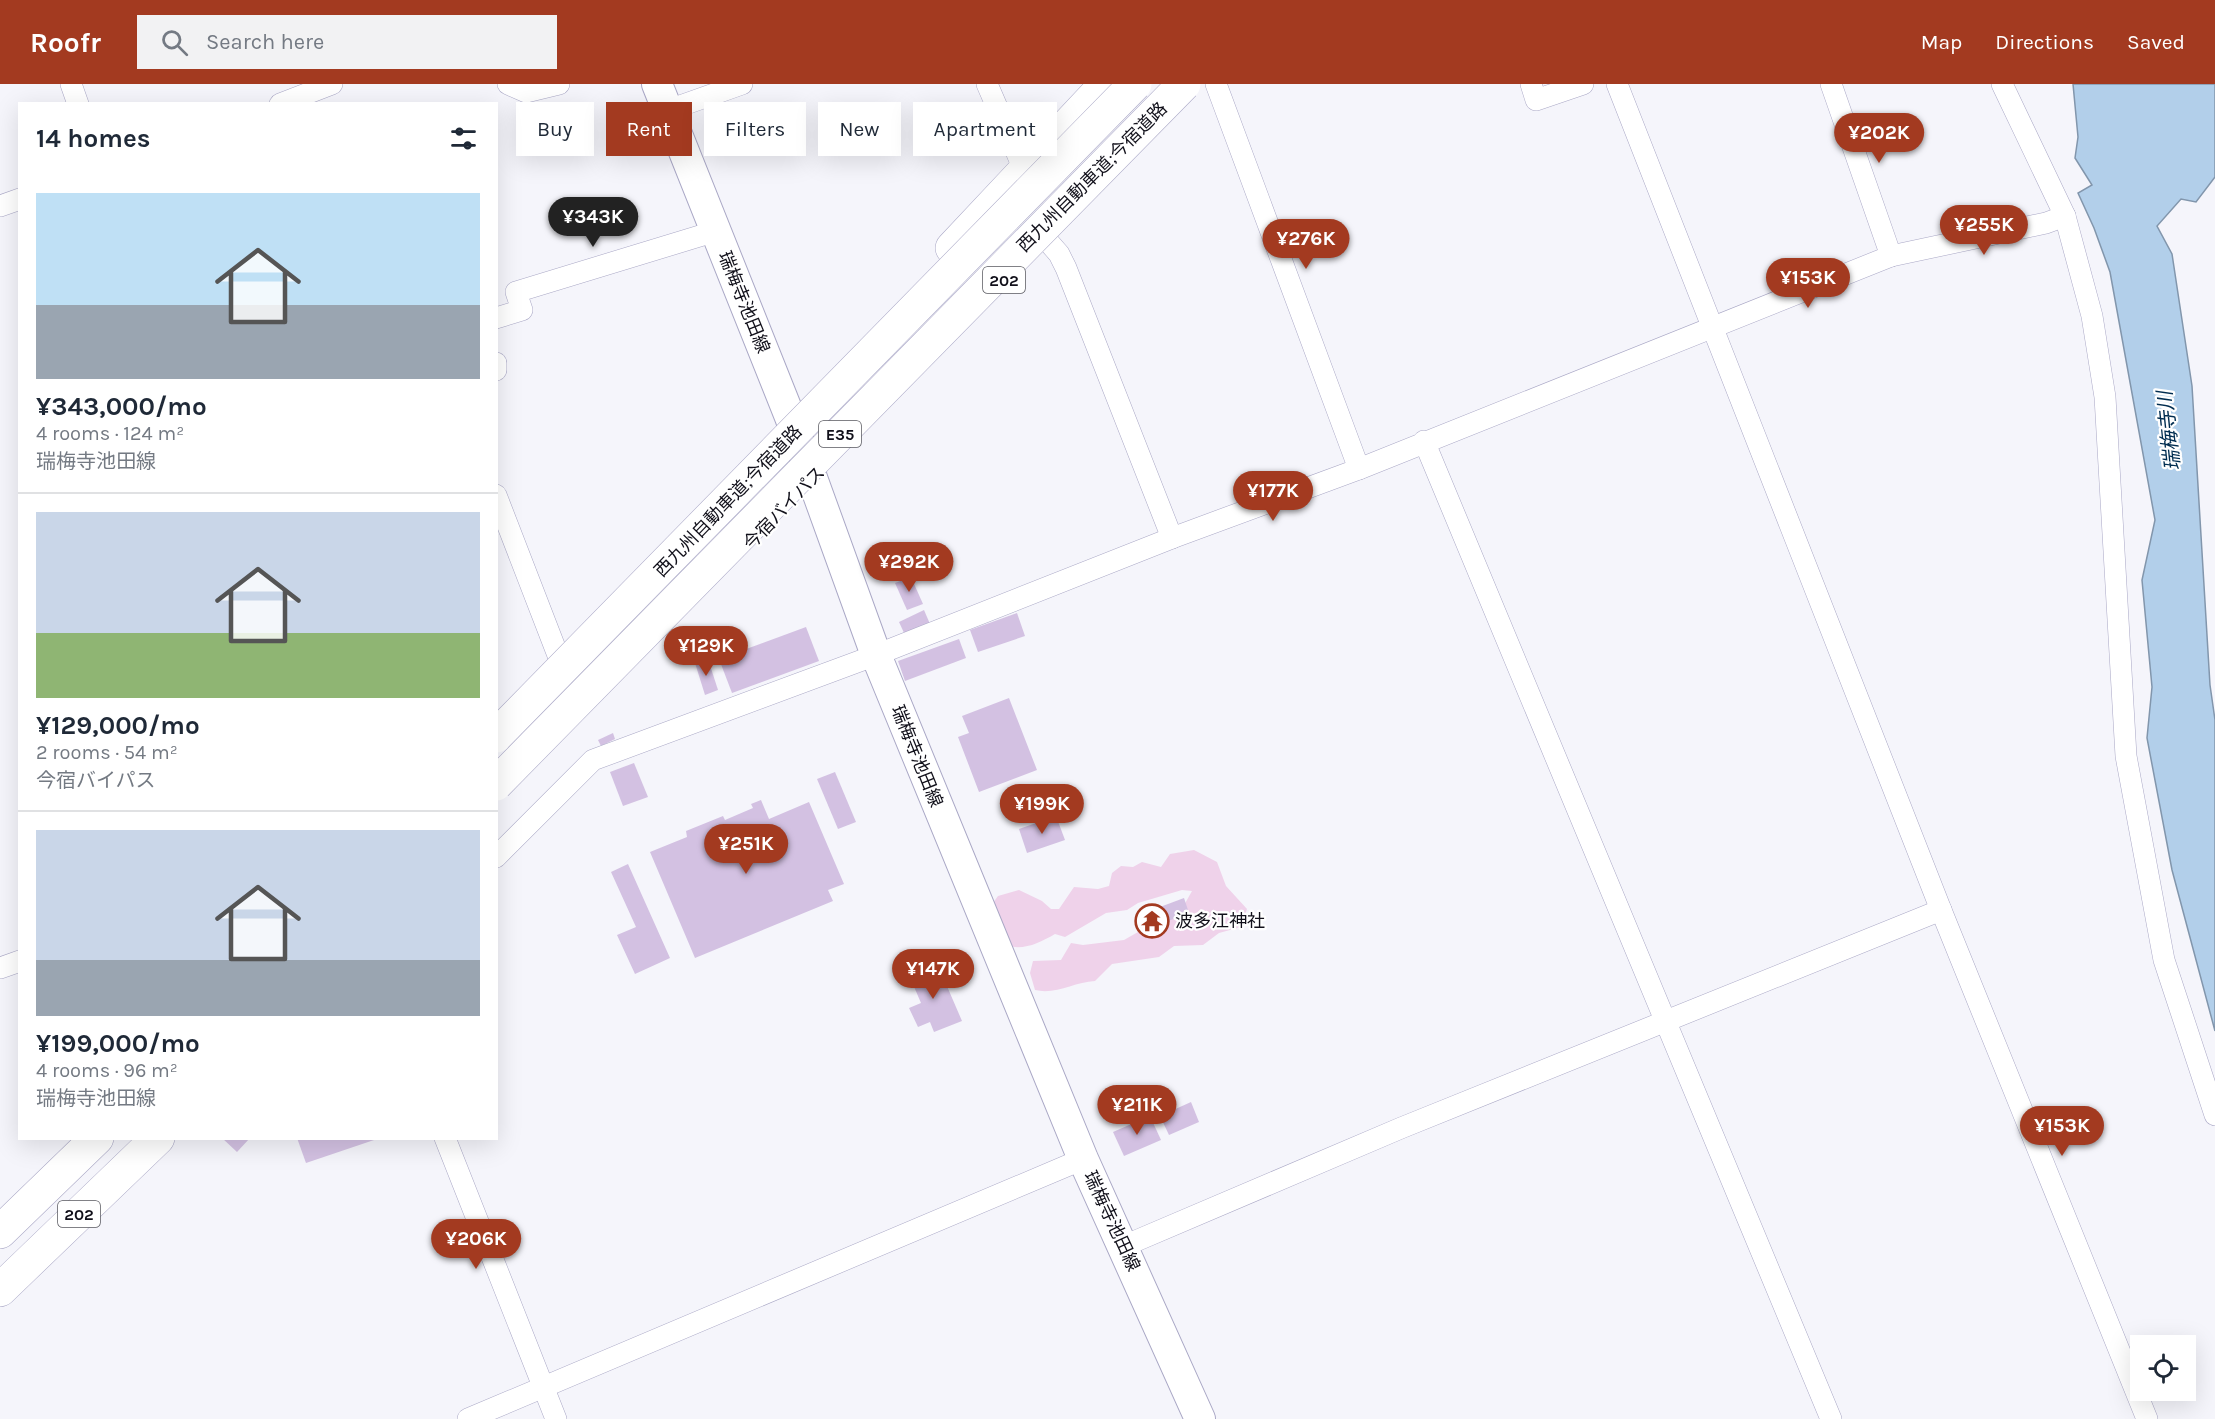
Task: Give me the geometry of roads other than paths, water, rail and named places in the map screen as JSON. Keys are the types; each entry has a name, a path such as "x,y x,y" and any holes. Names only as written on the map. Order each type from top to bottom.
{"highway":[{"path":"498,718 667,551 790,417 1025,172 1106,84"},
{"name":"西九州自動車道;今宿道路","path":"498,734 1135,84"},
{"name":"西九州自動車道;今宿道路","path":"498,782 1184,84"},
{"name":"今宿バイパス","path":"498,801 1045,238 1198,84"},
{"path":"0,1204 70,1140"},
{"path":"0,1232 95,1140"},
{"path":"0,1279 147,1140"},
{"name":"202","path":"0,1290 156,1140"}],"main road":[{"name":"瑞梅寺池田線","path":"662,97 790,417 876,655 1083,1159 1200,1419"}],"street":[{"path":"71,84 77,102"},
{"path":"508,84 526,92 559,84"},
{"path":"662,97 742,84"},
{"path":"987,84 1025,172"},
{"path":"1216,84 1359,469"},
{"path":"1531,84 1536,100 1583,84"},
{"path":"1617,84 1941,910 2147,1419"},
{"path":"1831,84 1891,256"},
{"path":"2002,84 2065,216 2092,316 2105,397 2126,756 2164,960 2215,1115"},
{"path":"286,102 323,90"},
{"path":"0,206 18,200"},
{"path":"498,855 593,760 876,655 1172,538 1359,469 1710,326 1891,256 2046,223 2065,216"},
{"path":"498,317 522,310 516,292 716,231"},
{"path":"1045,238 1059,254 1066,268 1172,538"},
{"path":"1424,441 1667,1020 1831,1419"},
{"path":"498,500 559,658"},
{"path":"1124,1246 1401,1128 1941,910"},
{"path":"0,968 18,962"},
{"path":"446,1140 556,1419"},
{"path":"468,1419 1083,1159"}],"water":[{"name":"瑞梅寺川","path":"2073,84 2215,84 2215,177 2196,202 2181,199 2157,226 2172,254 2192,386 2210,685 2215,720 2215,1031 2172,870 2147,738 2152,687 2142,580 2155,520 2110,272 2078,193 2092,185 2075,158 2078,137"}],"place":[{"name":"波多江神社","path":"1152,921"}]}
